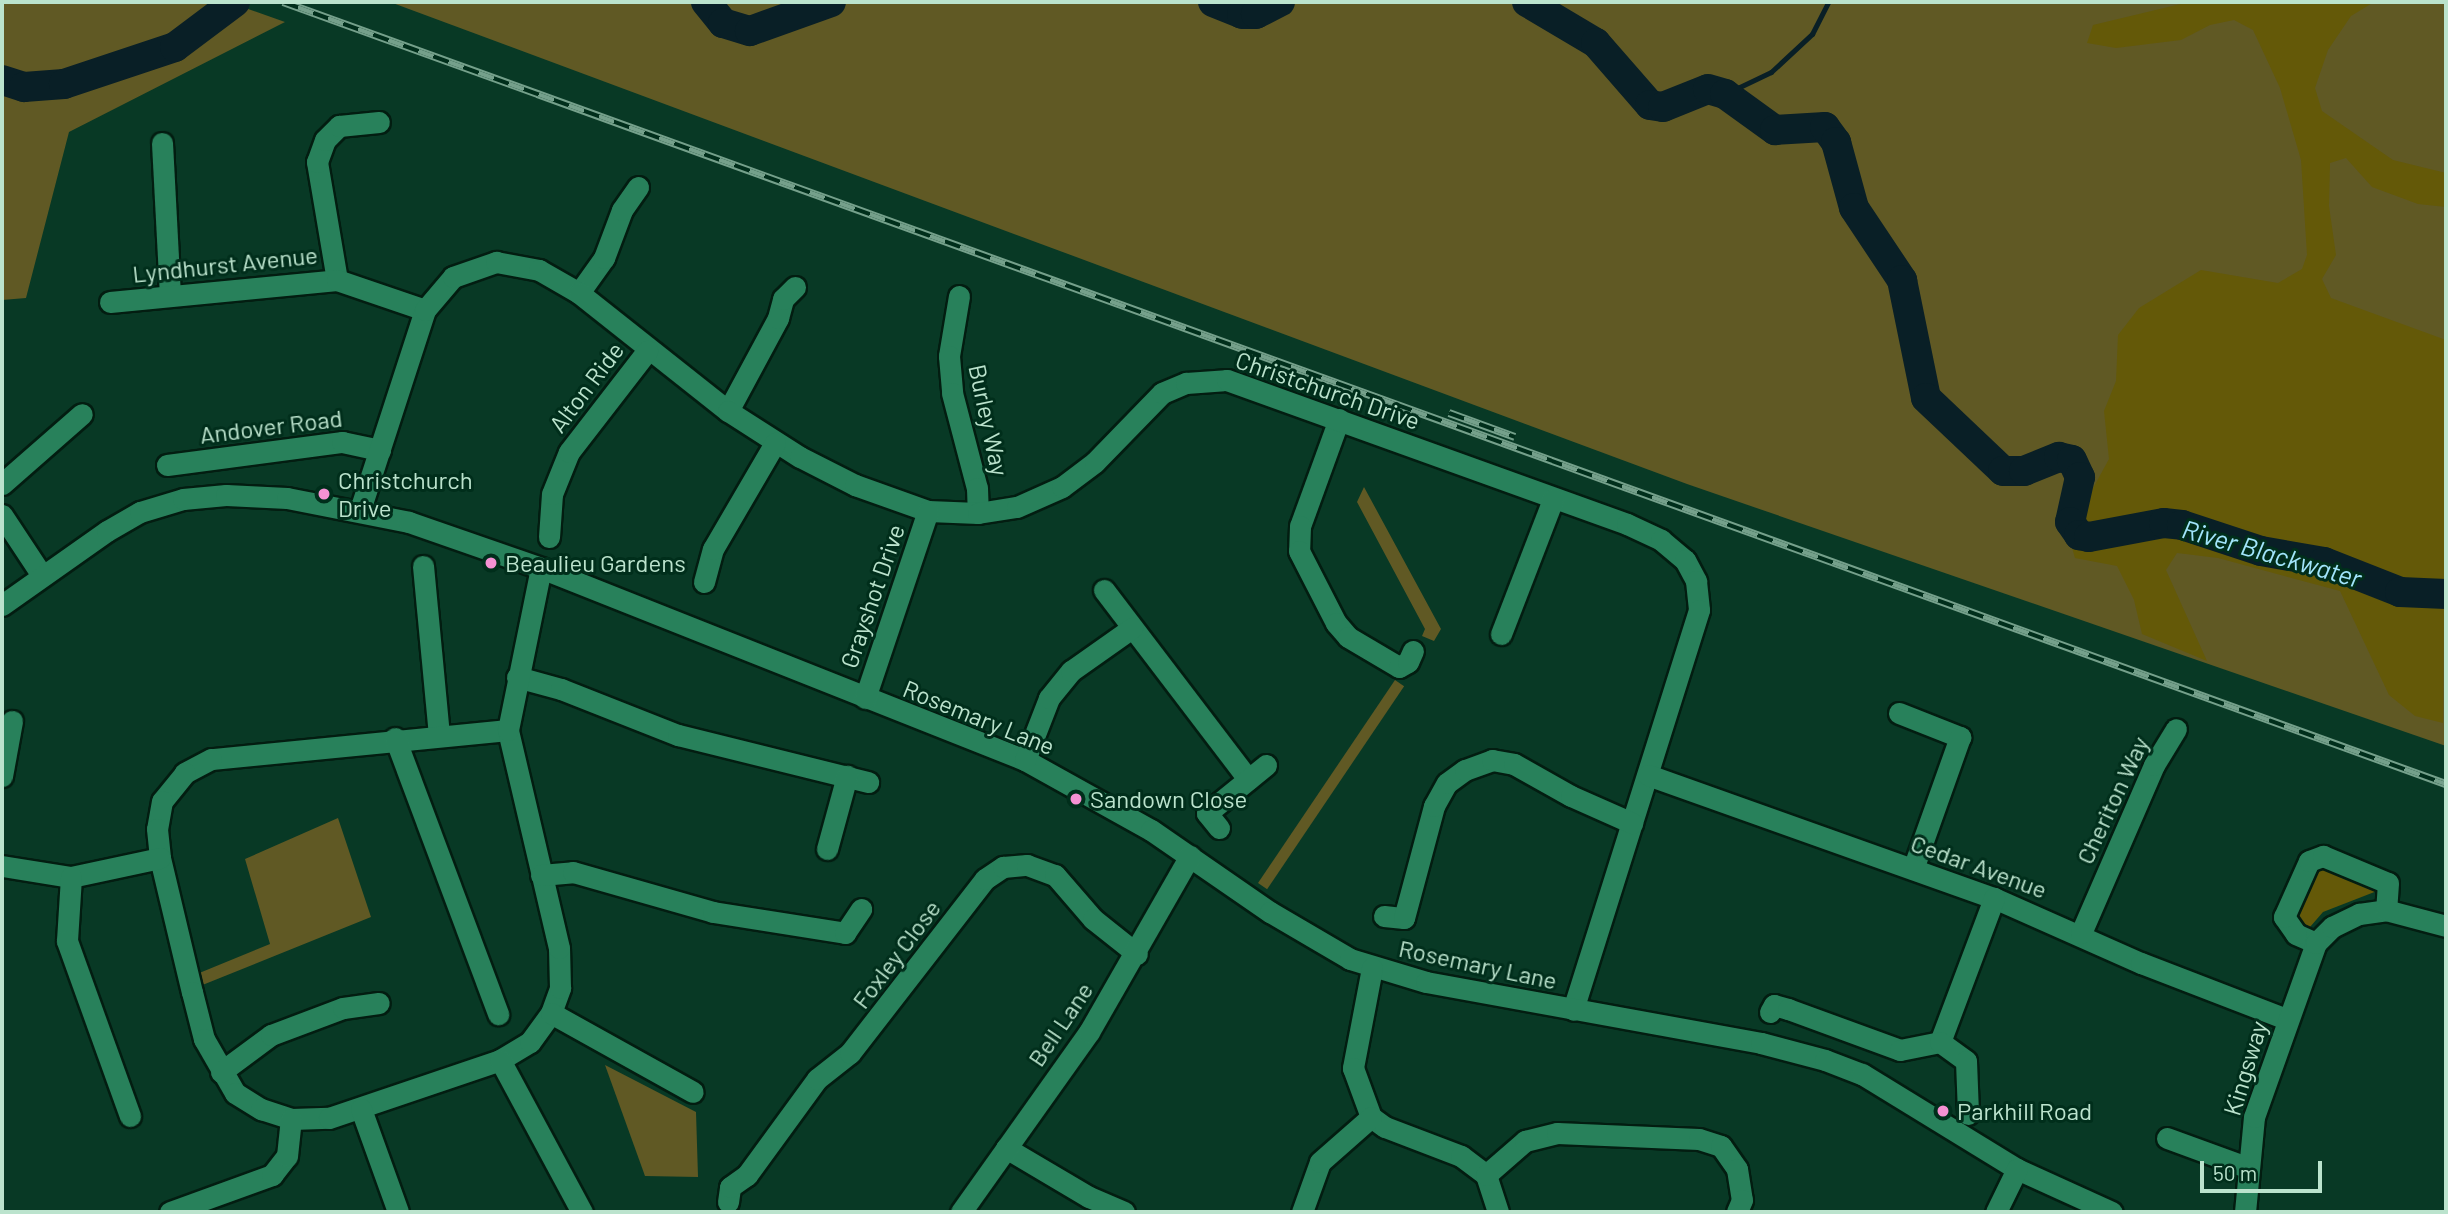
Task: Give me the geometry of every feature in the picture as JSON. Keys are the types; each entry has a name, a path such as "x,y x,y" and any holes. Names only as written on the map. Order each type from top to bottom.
{"street":[{"path":"337,280 317,162 325,140 339,125 379,122"},
{"path":"162,143 170,296"},
{"path":"579,293 604,258 622,210 638,187"},
{"name":"Christchurch Drive","path":"360,510 425,310 453,277 496,262 539,270 579,293 647,351 775,443 855,485 928,511 978,513 1017,507 1062,487 1095,462 1148,404 1186,383 1227,380 1339,419 1661,540 1685,560 1696,582 1699,610 1573,1010"},
{"name":"Lyndhurst Avenue","path":"110,302 337,280 425,310"},
{"path":"728,411 778,318 783,299 795,287"},
{"name":"Burley Way","path":"959,296 949,356 952,393 977,488 978,513"},
{"name":"Alton Ride","path":"549,537 552,494 569,452 647,351"},
{"path":"2,484 82,414"},
{"path":"1339,419 1300,526 1299,551 1336,623 1348,637 1399,667 1408,662 1413,651"},
{"name":"Andover Road","path":"167,465 342,442 380,450"},
{"path":"704,582 713,549 775,443"},
{"name":"Rosemary Lane","path":"2,606 41,574 141,512 183,499 226,495 287,498 360,510 409,522 541,568 1026,760 1190,856 1307,936 1372,968 1573,1010 1761,1043 1843,1066 2017,1169 2112,1212"},
{"path":"1501,634 1553,499"},
{"name":"Grayshot Drive","path":"865,698 928,511"},
{"path":"2,515 41,574"},
{"path":"423,566 439,734"},
{"path":"508,730 395,738 211,759 185,773 162,801 157,829 160,858 204,1040 220,1072 235,1093 261,1109 291,1119 329,1118 500,1060 530,1042 551,1013 562,967 508,730 541,568"},
{"path":"1104,590 1248,779"},
{"path":"1026,760 1049,698 1071,671 1132,628"},
{"path":"517,677 561,689 678,735 868,782"},
{"path":"1899,713 1970,739 1913,869"},
{"path":"2,776 5,740 12,721"},
{"name":"Cheriton Way","path":"2081,933 2154,765 2176,729"},
{"path":"395,738 498,1014"},
{"path":"1384,916 1404,918 1434,806 1447,783 1465,770 1492,760 1514,764 1571,796 1632,822"},
{"path":"1219,828 1207,813 1265,765"},
{"name":"Cedar Avenue","path":"1648,775 1994,898 2081,933 2141,963 2286,1019"},
{"path":"827,849 847,776"},
{"name":"Bell Lane","path":"961,1212 1089,1032 1137,954 1190,856"},
{"path":"2316,943 2296,934 2284,917 2309,861 2323,856 2388,883 2386,910"},
{"path":"2,866 71,877 160,858"},
{"name":"Foxley Close","path":"728,1202 730,1187 747,1175 817,1079 850,1053 985,879 1003,867 1027,865 1055,875 1093,919 1137,954"},
{"path":"541,875 573,872 713,912 845,933 861,909"},
{"path":"71,877 67,942 130,1116"},
{"path":"1940,1042 1994,898"},
{"name":"Kingsway","path":"2245,1212 2254,1117 2286,1019 2316,943 2332,927 2358,914 2386,910 2446,926"},
{"path":"1372,968 1353,1068 1371,1116 1385,1127 1461,1156 1486,1175 1498,1212"},
{"path":"220,1072 271,1035 343,1007 379,1003"},
{"path":"1770,1012 1774,1005 1788,1009 1900,1050 1940,1042 1965,1061 1968,1114"},
{"path":"551,1013 693,1092"},
{"path":"500,1060 582,1212"},
{"path":"361,1109 398,1212"},
{"path":"1302,1212 1320,1161 1371,1116"},
{"path":"170,1212 215,1204 272,1175 282,1166 287,1156 291,1119"},
{"path":"1486,1175 1525,1141 1557,1133 1699,1139 1721,1146 1737,1169 1742,1200 1738,1212"},
{"path":"2167,1138 2249,1168"},
{"path":"1006,1148 1085,1205 1124,1212"},
{"path":"1996,1212 2017,1169"}],"shaded area":[{"path":"2,2 228,2 285,22 69,132 26,298 2,300"},
{"path":"390,2 2446,2 2446,746 1687,484"},
{"path":"2189,2 2374,2 2351,16 2328,50 2315,88 2322,111 2393,160 2446,173 2446,207 2418,204 2372,187 2346,158 2330,163 2329,206 2336,255 2322,279 2331,298 2446,340 2443,723 2415,716 2389,695 2340,591 2218,558 2177,553 2166,570 2207,661 2142,634 2134,600 2117,566 2075,558 2068,534 2109,459 2104,411 2116,381 2118,335 2139,308 2201,270 2278,283 2302,269 2307,255 2301,160 2280,88 2253,30 2234,20 2210,25 2181,40 2116,48 2087,43 2093,25"},
{"path":"1364,487 1441,629 1434,641 1422,636 1425,629 1357,502"},
{"path":"1395,680 1404,686 1267,889 1258,883"},
{"path":"338,818 371,917 195,988 192,976 270,944 245,859"},
{"path":"2323,862 2375,883 2377,891 2323,912 2310,927 2291,918 2311,870"},
{"path":"605,1065 696,1112 698,1177 645,1176"}],"waterway":[{"name":"River Blackwater","path":"2,80 24,87 64,84 175,47 235,2"},
{"name":"River Blackwater","path":"706,2 723,23 750,31 831,2"},
{"name":"River Blackwater","path":"1213,2 1242,14 1256,14 1280,2"},
{"name":"River Blackwater","path":"1527,2 1596,43 1650,105 1663,107 1708,89 1725,94 1775,130 1825,127 1836,142 1854,208 1902,280 1926,398 2003,471 2024,471 2059,457 2072,460 2080,477 2070,522 2079,535 2089,537 2164,523 2182,525 2261,551 2324,562 2400,592 2446,594"},
{"path":"1725,94 1771,72 1812,34 1828,2"}],"railway":[{"path":"283,2 2446,784"},
{"path":"1449,413 1515,437"}],"place":[{"name":"Christchurch Drive","path":"324,494"},
{"name":"Beaulieu Gardens","path":"491,563"},
{"name":"Sandown Close","path":"1076,799"},
{"name":"Parkhill Road","path":"1943,1111"}]}
